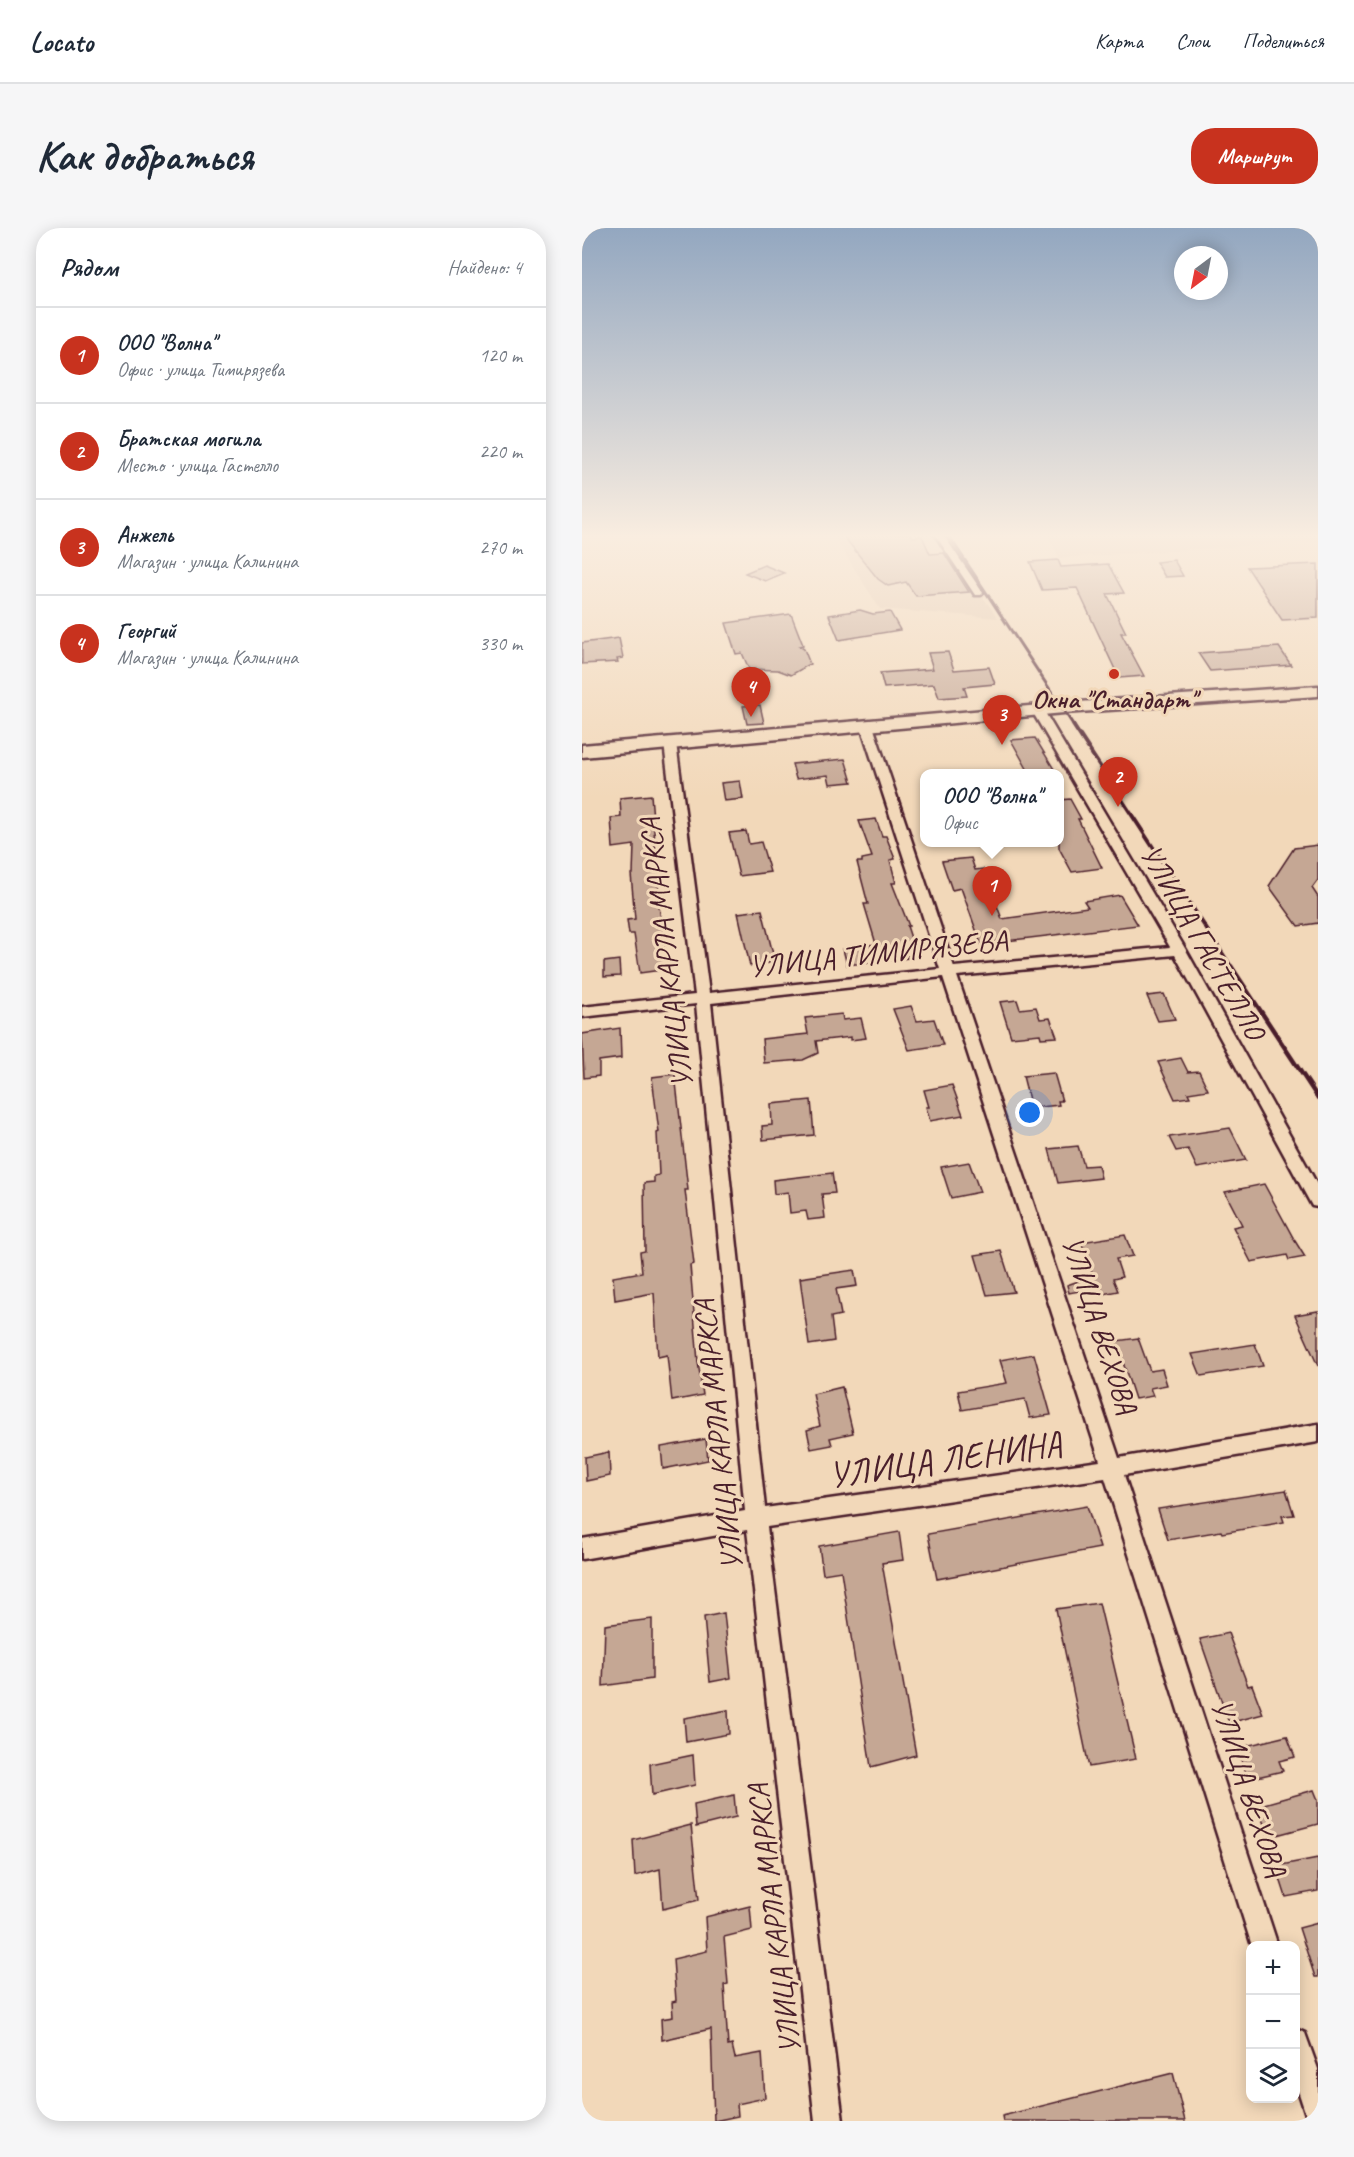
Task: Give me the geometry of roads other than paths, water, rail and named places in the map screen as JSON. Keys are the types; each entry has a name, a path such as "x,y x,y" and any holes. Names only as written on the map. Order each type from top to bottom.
{"main road":[{"path":"582,752 1038,711 1318,692"}],"street":[{"name":"УЛИЦА ГАСТЕЛЛО","path":"1038,711 1179,950 1318,1202"},
{"name":"УЛИЦА ВЕХОВА","path":"867,726 1112,1468 1263,1941"},
{"name":"УЛИЦА КАРЛА МАРКСА","path":"670,743 704,999 756,1519 829,2121"},
{"name":"УЛИЦА ТИМИРЯЗЕВА","path":"582,1012 1179,950"},
{"name":"УЛИЦА ЛЕНИНА","path":"582,1549 756,1519 1112,1468 1318,1433"},
{"path":"1298,2049 1318,2112"}],"railway":[{"path":"1005,621 1074,726"},
{"path":"1073,725 1232,968"},
{"path":"1231,966 1318,1098"}],"place":[{"name":"Окна \"Стандарт\"","path":"1114,674"},
{"name":"Георгий","path":"751,717"},
{"name":"Анжель","path":"1002,745"},
{"name":"Братская могила","path":"1118,807"},
{"name":"ООО \"Волна\"","path":"992,916"}]}
